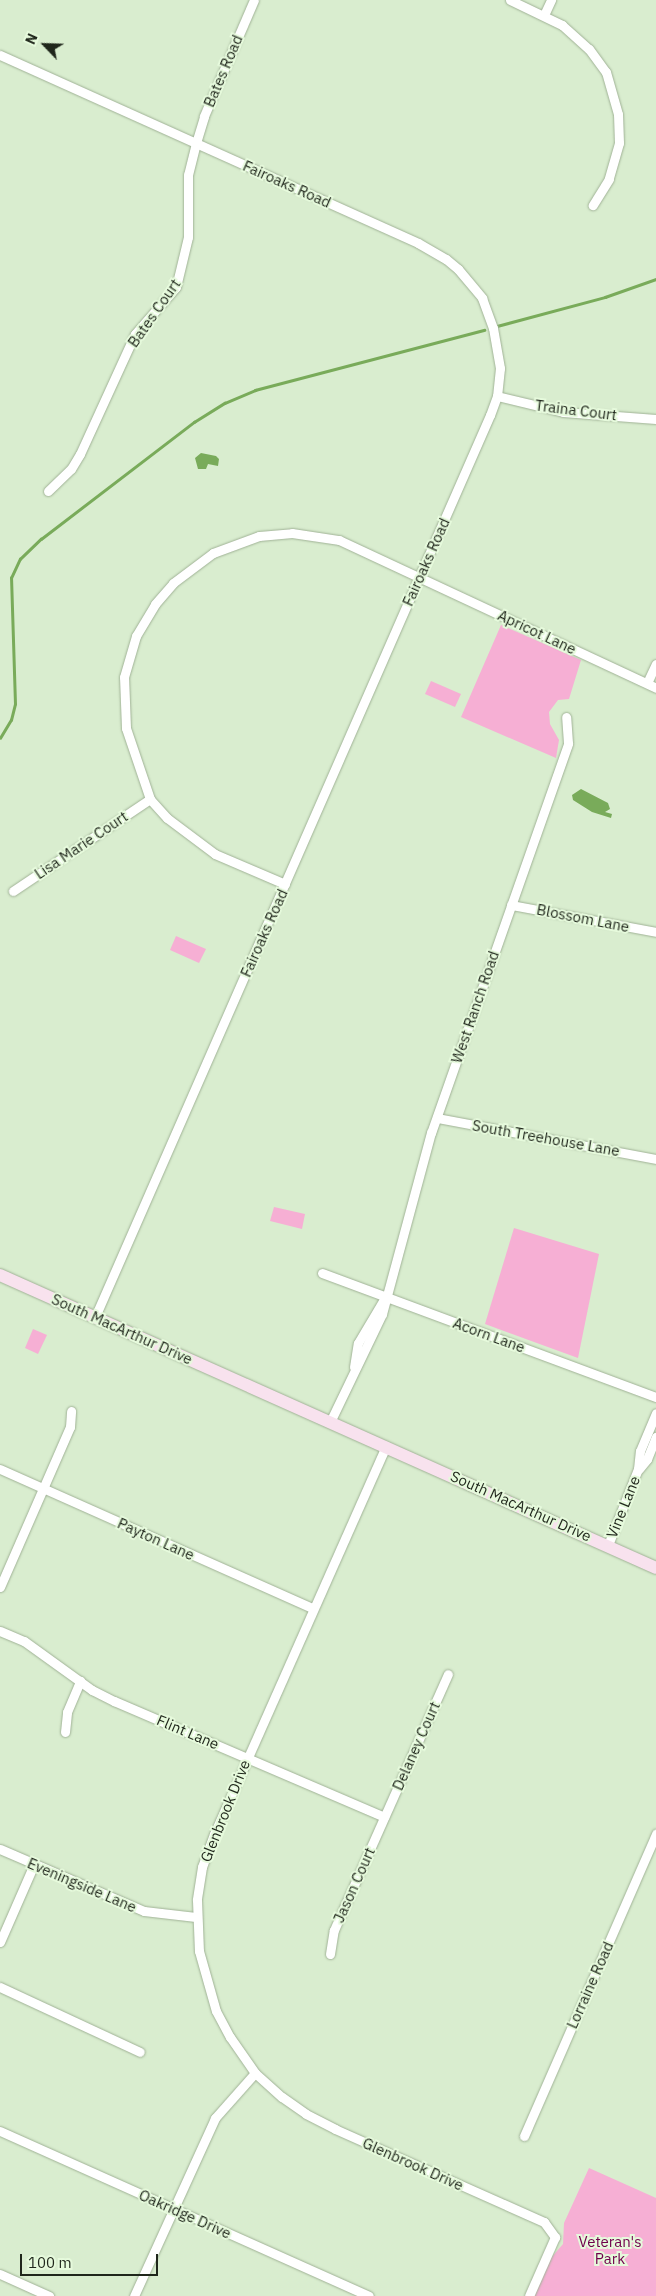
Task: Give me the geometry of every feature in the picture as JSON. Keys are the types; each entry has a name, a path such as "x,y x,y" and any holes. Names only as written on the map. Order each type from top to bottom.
{"street":[{"name":"Bates Road","path":"196,143 204,116 254,0"},
{"path":"510,0 544,15 589,49 606,72 618,114 617,156 593,205"},
{"path":"544,15 551,0"},
{"name":"Fairoaks Road","path":"0,55 418,243 458,269 476,288 490,318 500,368 497,396 95,1317"},
{"name":"Bates Court","path":"48,491 71,469 80,454 135,334 176,287 188,237 188,175 196,143"},
{"name":"Traina Court","path":"497,396 563,412 656,419"},
{"name":"Apricot Lane","path":"150,799 126,728 124,677 128,657 142,624 173,583 192,566 236,542 292,533 339,540 656,688"},
{"path":"647,684 656,664"},
{"name":"West Ranch Road","path":"331,1420 368,1334 382,1314 437,1118 568,743 566,717"},
{"path":"150,799 167,818 202,845 285,884"},
{"name":"Lisa Marie Court","path":"12,891 150,799"},
{"name":"Blossom Lane","path":"511,905 656,932"},
{"name":"South Treehouse Lane","path":"437,1118 656,1159"},
{"name":"Acorn Lane","path":"322,1273 385,1298 656,1397"},
{"name":"South MacArthur Drive","path":"0,1275 331,1420"},
{"path":"0,1587 70,1427 71,1411"},
{"name":"Vine Lane","path":"608,1545 638,1469 640,1452 656,1414"},
{"path":"331,1420 386,1446"},
{"name":"Vine Lane","path":"638,1469 647,1459 656,1437"},
{"name":"South MacArthur Drive","path":"386,1446 656,1568"},
{"name":"Glenbrook Drive","path":"386,1446 247,1756 202,1867 196,1917 199,1951 216,2011 255,2073 306,2114 544,2222 555,2237 529,2296"},
{"name":"Payton Lane","path":"0,1469 312,1608"},
{"name":"Flint Lane","path":"0,1631 24,1641 80,1681 114,1701 247,1756 384,1817"},
{"name":"Delaney Court","path":"384,1817 448,1674"},
{"path":"65,1732 67,1712 80,1681"},
{"name":"Jason Court","path":"330,1954 334,1930 384,1817"},
{"name":"Lorraine Road","path":"524,2136 656,1834"},
{"name":"Eveningside Lane","path":"0,1849 144,1911 196,1917"},
{"path":"0,1942 34,1864"},
{"path":"0,1986 140,2052"},
{"path":"134,2296 172,2208 215,2118 255,2073"},
{"name":"Oakridge Drive","path":"0,2132 370,2296"},
{"path":"0,2274 49,2296"}],"green space":[{"path":"501,625 581,660 569,699 558,700 549,712 550,724 559,740 556,758 461,717"},
{"path":"431,681 461,694 455,707 425,694"},
{"path":"176,936 206,949 199,963 170,950"},
{"path":"274,1207 305,1214 302,1229 270,1221"},
{"path":"514,1228 599,1254 578,1358 485,1324"},
{"path":"33,1329 47,1335 38,1354 25,1348"},
{"name":"Veteran's Park","path":"589,2168 656,2198 656,2296 534,2296 551,2258 563,2244 564,2223"}],"shaded area":[{"path":"201,453 216,456 219,459 218,466 208,464 206,469 198,469 195,458"},
{"path":"581,789 608,803 610,809 605,812 612,814 611,818 592,812 573,800 572,795"}],"waterway":[{"path":"497,326 605,297 656,279"},
{"path":"0,738 11,720 15,704 11,578 20,559 41,539 194,422 225,403 255,390 484,330"}]}
